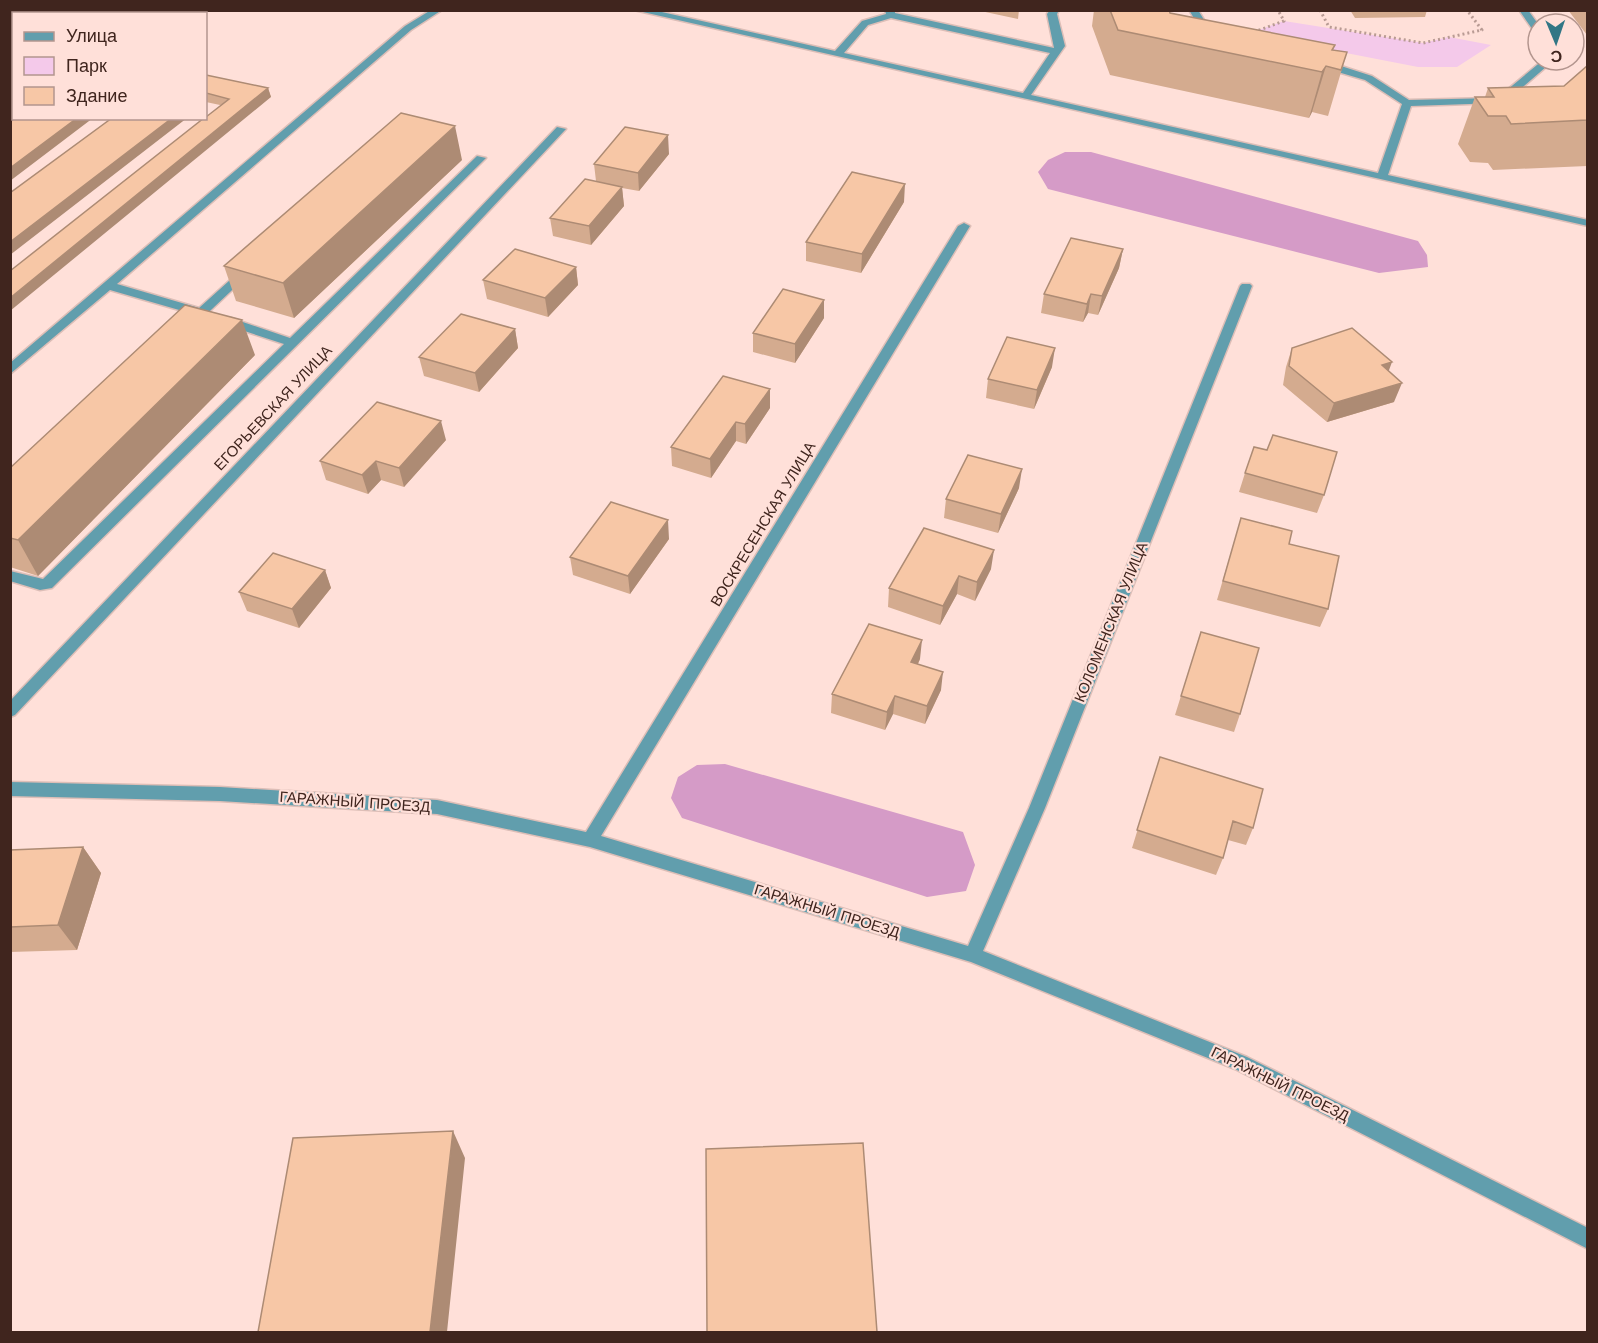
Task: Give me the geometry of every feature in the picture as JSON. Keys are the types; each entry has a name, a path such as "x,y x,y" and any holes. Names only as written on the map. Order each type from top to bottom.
{"street":[{"path":"408,28 421,10"},
{"path":"10,370 408,28 438,10"},
{"path":"638,10 1587,223"},
{"path":"1025,97 1060,42 1052,14 1054,10"},
{"path":"1193,10 1206,34 1223,44"},
{"path":"837,55 865,23 890,13 1055,51"},
{"path":"1309,62 1354,71 1374,79 1407,103 1495,101 1505,97 1535,72"},
{"path":"1382,177 1407,103"},
{"name":"ЕГОРЬЕВСКАЯ УЛИЦА","path":"10,711 561,129"},
{"path":"10,576 40,585 47,584 481,158 469,156"},
{"name":"ВОСКРЕСЕНСКАЯ УЛИЦА","path":"590,840 964,226"},
{"path":"184,329 253,265"},
{"path":"110,286 293,343"},
{"name":"КОЛОМЕНСКАЯ УЛИЦА","path":"973,955 1036,808 1246,286"},
{"name":"ГАРАЖНЫЙ ПРОЕЗД","path":"10,789 220,794 437,807 590,840 973,955 1241,1063 1587,1239"}],"path":[{"path":"1223,44 1284,21 1278,10"},
{"path":"1320,10 1329,27 1423,43 1482,30 1467,10"}],"green space":[{"path":"1284,21 1423,43 1449,37 1491,45 1457,67 1418,67 1248,34"}],"shaded area":[{"path":"1065,152 1091,152 1418,241 1427,255 1428,267 1379,273 1048,189 1038,172 1048,160"},
{"path":"725,764 963,832 975,865 966,891 927,897 682,818 671,798 678,777 697,765"}],"building":[{"path":"1110,10 1169,10 1170,13 1335,45 1332,50 1347,52 1341,70 1326,66 1322,72 1118,30"},
{"path":"10,32 12,32 12,48 10,48"},
{"path":"10,66 12,66 12,100 10,102"},
{"path":"1586,67 1587,120 1511,124 1506,116 1488,116 1475,97 1494,97 1488,88 1564,86 1580,72 1586,72"},
{"path":"207,75 268,88 10,298 10,271 201,120 207,120 207,116 229,99 207,93"},
{"path":"401,113 455,126 283,283 224,266"},
{"path":"12,120 74,120 10,168 10,122"},
{"path":"109,120 169,120 10,242 10,193"},
{"path":"625,127 668,135 638,173 594,164"},
{"path":"852,172 905,184 862,254 806,242"},
{"path":"585,179 622,187 589,226 550,218"},
{"path":"1071,238 1123,249 1102,296 1091,294 1087,304 1044,294"},
{"path":"515,249 576,267 545,298 483,280"},
{"path":"783,289 824,300 795,344 753,333"},
{"path":"185,305 242,320 18,540 10,538 10,468"},
{"path":"461,314 515,329 475,373 419,357"},
{"path":"1352,328 1392,362 1382,365 1402,383 1334,403 1289,366 1292,348"},
{"path":"1007,337 1055,348 1037,390 988,379"},
{"path":"723,376 770,389 745,424 736,422 710,459 671,447"},
{"path":"377,402 441,421 399,468 376,461 362,475 320,461"},
{"path":"1273,435 1337,452 1324,495 1245,473 1254,447 1267,450"},
{"path":"968,455 1022,469 1001,514 946,499"},
{"path":"611,502 668,520 628,576 570,557"},
{"path":"1241,518 1292,531 1289,544 1339,556 1328,609 1223,581"},
{"path":"924,528 994,550 977,582 959,576 943,606 889,588"},
{"path":"273,553 325,570 292,609 239,592"},
{"path":"869,624 922,640 911,662 943,672 927,706 895,696 887,712 832,694"},
{"path":"1201,632 1259,648 1240,714 1181,696"},
{"path":"1160,757 1263,789 1253,828 1233,821 1223,858 1137,830"},
{"path":"83,847 58,925 10,927 10,850"},
{"path":"453,1131 430,1332 258,1332 293,1138"},
{"path":"863,1143 877,1332 707,1332 706,1149"}]}
